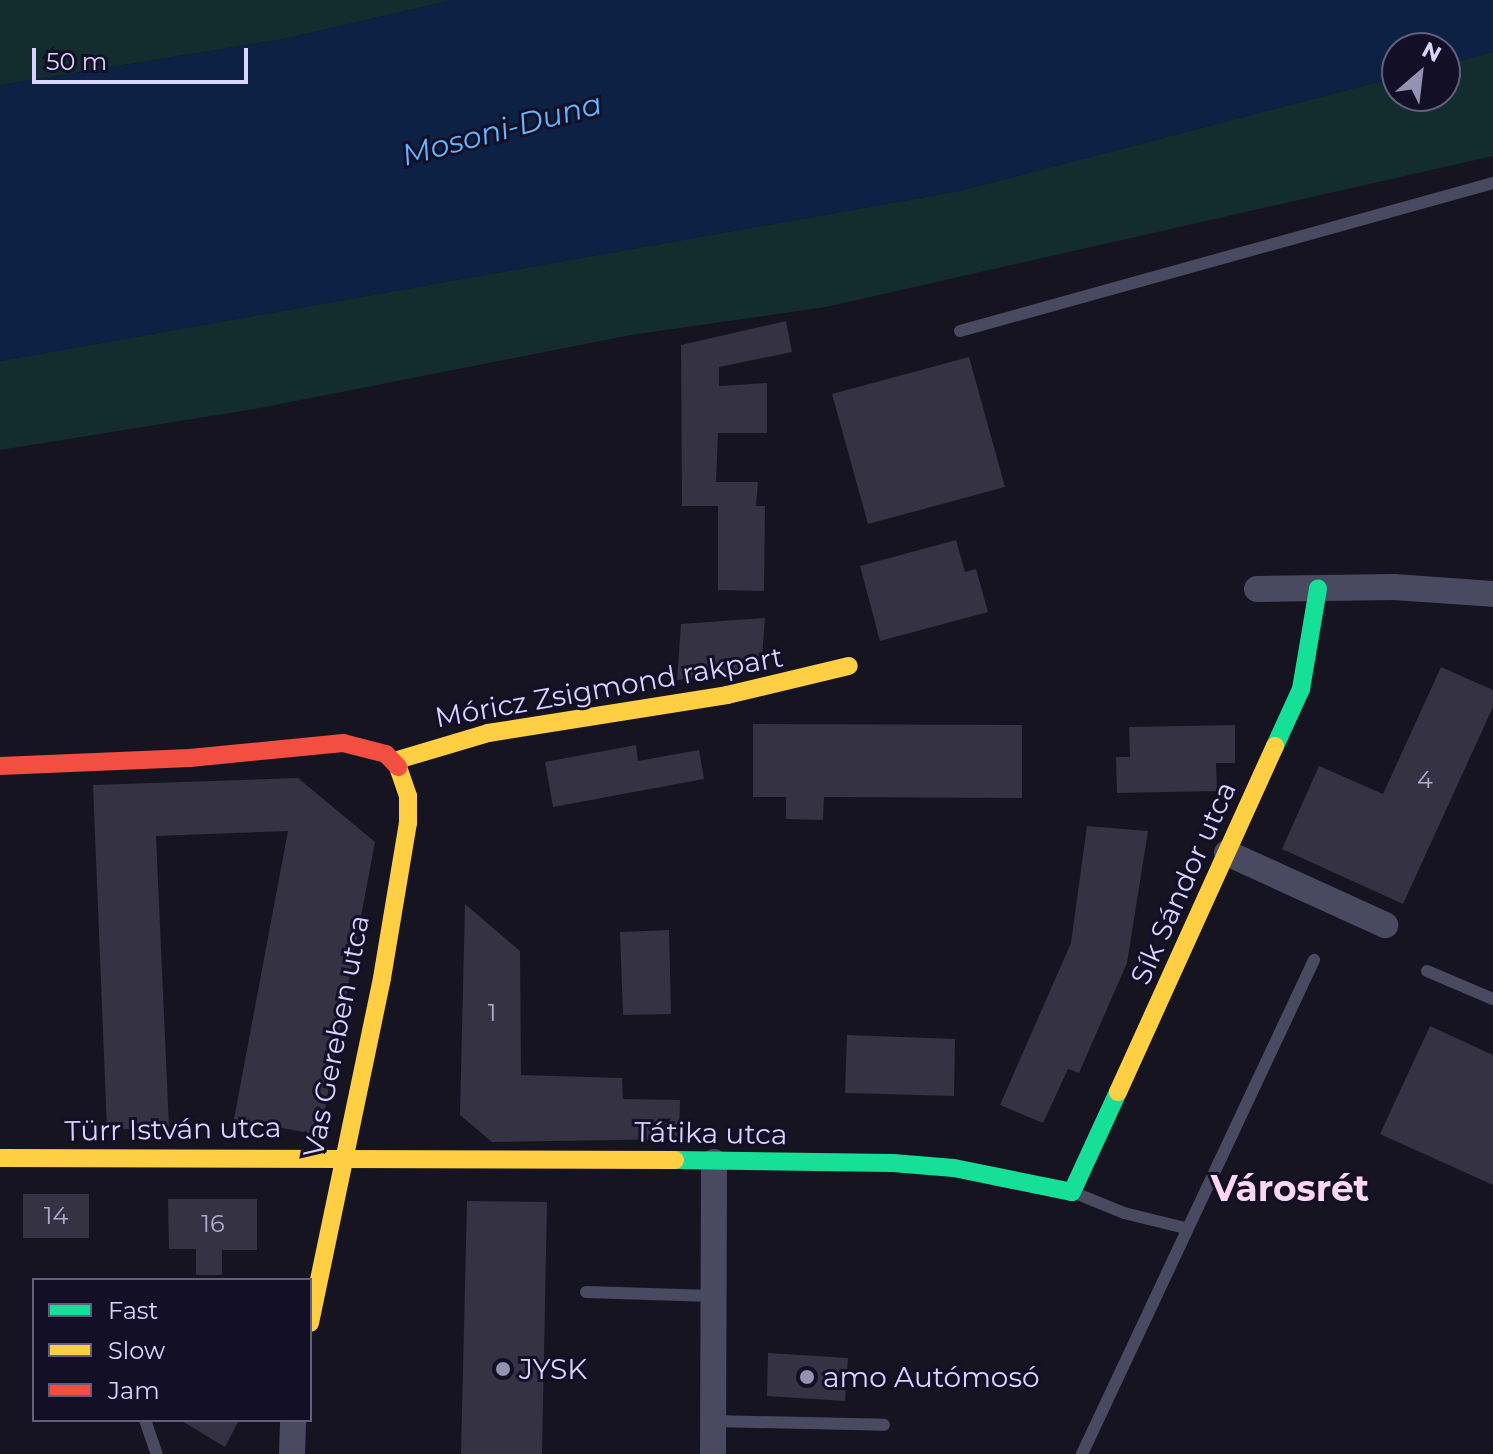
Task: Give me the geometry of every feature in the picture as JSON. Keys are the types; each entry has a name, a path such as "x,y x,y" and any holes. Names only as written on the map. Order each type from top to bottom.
{"street":[{"path":"1257,589 1394,587 1493,594"},
{"name":"Sík Sándor utca","path":"1072,1192 1301,689 1318,588"},
{"name":"Móricz Zsigmond rakpart","path":"394,761 488,733 727,695 849,666"},
{"path":"0,766 190,758 343,743 370,747 394,761"},
{"name":"Vas Gereben utca","path":"312,1314 346,1155 408,823 406,783 394,761"},
{"path":"1227,853 1385,925"},
{"name":"Türr István utca","path":"0,1158 346,1155"},
{"name":"Tátika utca","path":"346,1155 954,1168 1072,1192"},
{"path":"713,1454 714,1162"},
{"path":"292,1454 293,1422"}],"lane":[{"path":"960,331 1493,183"},
{"path":"1082,1454 1185,1228 1314,960"},
{"path":"1427,971 1493,999"},
{"path":"1072,1192 1124,1213 1185,1228"},
{"path":"586,1292 712,1296"},
{"path":"714,1421 884,1425"},
{"path":"146,1422 157,1454"}],"green space":[{"path":"0,0 453,0 284,39 0,85"},
{"path":"1493,52 1493,156 826,307 631,335 260,408 0,450 0,361 959,191 1381,81 1381,112 1461,112 1461,61"}],"water":[{"name":"Mosoni-Duna","path":"453,0 1493,0 1493,52 1461,61 1461,32 1381,32 1381,81 959,191 0,361 0,85 284,39"}],"building":[{"path":"786,321 792,352 719,367 719,386 767,383 767,433 718,433 716,482 758,482 756,506 765,506 764,591 718,590 718,506 682,506 681,345"},
{"path":"969,357 1005,487 868,524 832,394"},
{"path":"956,540 965,572 976,569 988,612 880,641 860,566"},
{"path":"765,618 761,670 677,680 681,624"},
{"path":"1441,667 1493,690 1493,707 1403,904 1282,849 1319,766 1383,794"},
{"path":"753,724 1022,725 1022,798 824,797 823,820 786,819 786,797 753,797"},
{"path":"1235,725 1235,763 1216,763 1217,791 1117,793 1116,757 1130,757 1129,727"},
{"path":"636,745 638,761 699,750 704,779 553,807 545,762"},
{"path":"298,778 375,842 320,1135 234,1119 288,831 156,836 169,1127 107,1130 93,785"},
{"path":"1087,826 1148,831 1127,963 1079,1073 1068,1069 1043,1123 1000,1105 1071,943"},
{"path":"465,904 520,951 521,1075 622,1078 623,1099 680,1100 679,1139 492,1142 460,1115"},
{"path":"669,930 671,1014 623,1015 620,932"},
{"path":"1430,1026 1493,1055 1493,1185 1380,1134"},
{"path":"847,1035 955,1039 954,1096 845,1093"},
{"path":"23,1194 89,1194 89,1238 23,1238"},
{"path":"168,1199 257,1199 257,1250 222,1250 222,1275 196,1275 196,1249 169,1249"},
{"path":"467,1201 547,1202 542,1454 461,1454"},
{"name":"amo Autómosó","path":"768,1353 848,1358 845,1401 767,1396"},
{"path":"183,1422 238,1422 225,1447"}],"traffic: fast":[{"path":"1275,746 1301,689 1318,588"},
{"path":"675,1160 893,1163 954,1168 1072,1192 1118,1092"}],"traffic: slow":[{"path":"394,761 488,733 727,695 849,666"},
{"path":"1118,1092 1275,746"},
{"path":"312,1313 382,978 408,823 408,796 398,767"},
{"path":"0,1158 675,1160"}],"traffic: jam":[{"path":"0,766 190,758 343,743 386,754 398,767"}],"place":[{"name":"JYSK","path":"503,1369"},
{"name":"amo Autómosó","path":"807,1377"}],"district":[{"name":"Városrét","path":"1290,1189"}]}
